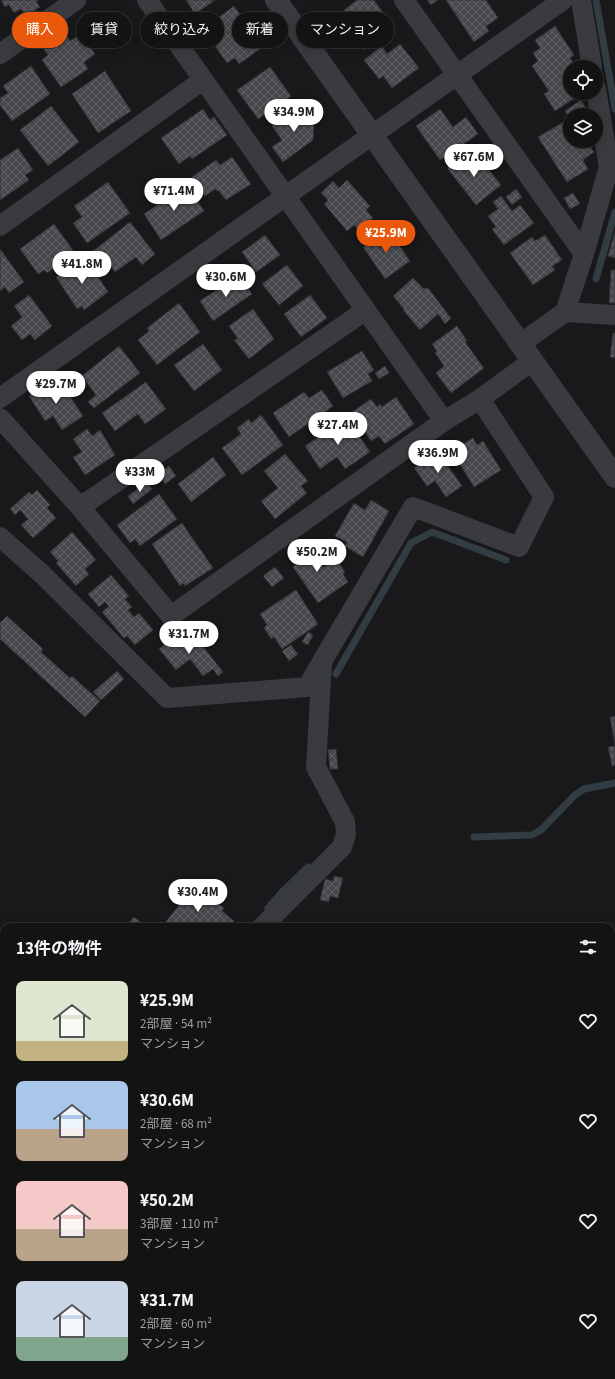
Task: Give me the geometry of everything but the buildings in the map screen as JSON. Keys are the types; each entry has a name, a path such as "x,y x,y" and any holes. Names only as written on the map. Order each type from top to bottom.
{"street":[{"path":"0,54 76,0"},
{"path":"147,0 444,422"},
{"path":"276,0 371,136 615,477"},
{"path":"404,0 584,254"},
{"path":"0,398 563,0"},
{"path":"580,0 591,60"},
{"path":"0,226 203,80"},
{"path":"0,418 80,507 172,616 444,422 480,399 565,312 612,166 598,100"},
{"path":"80,507 366,310"},
{"path":"565,312 615,315"},
{"path":"0,537 42,575 166,698 307,687 322,659 413,506 519,547 544,497 480,399"},
{"path":"266,923 342,847 346,834 345,822 316,767 322,659"}],"waterway":[{"path":"596,0 615,109"},
{"path":"596,279 615,212"},
{"path":"336,674 411,543 432,532 506,560"},
{"path":"474,837 532,835 541,830 575,795 584,789 615,783"},
{"path":"268,908 308,867"}]}
